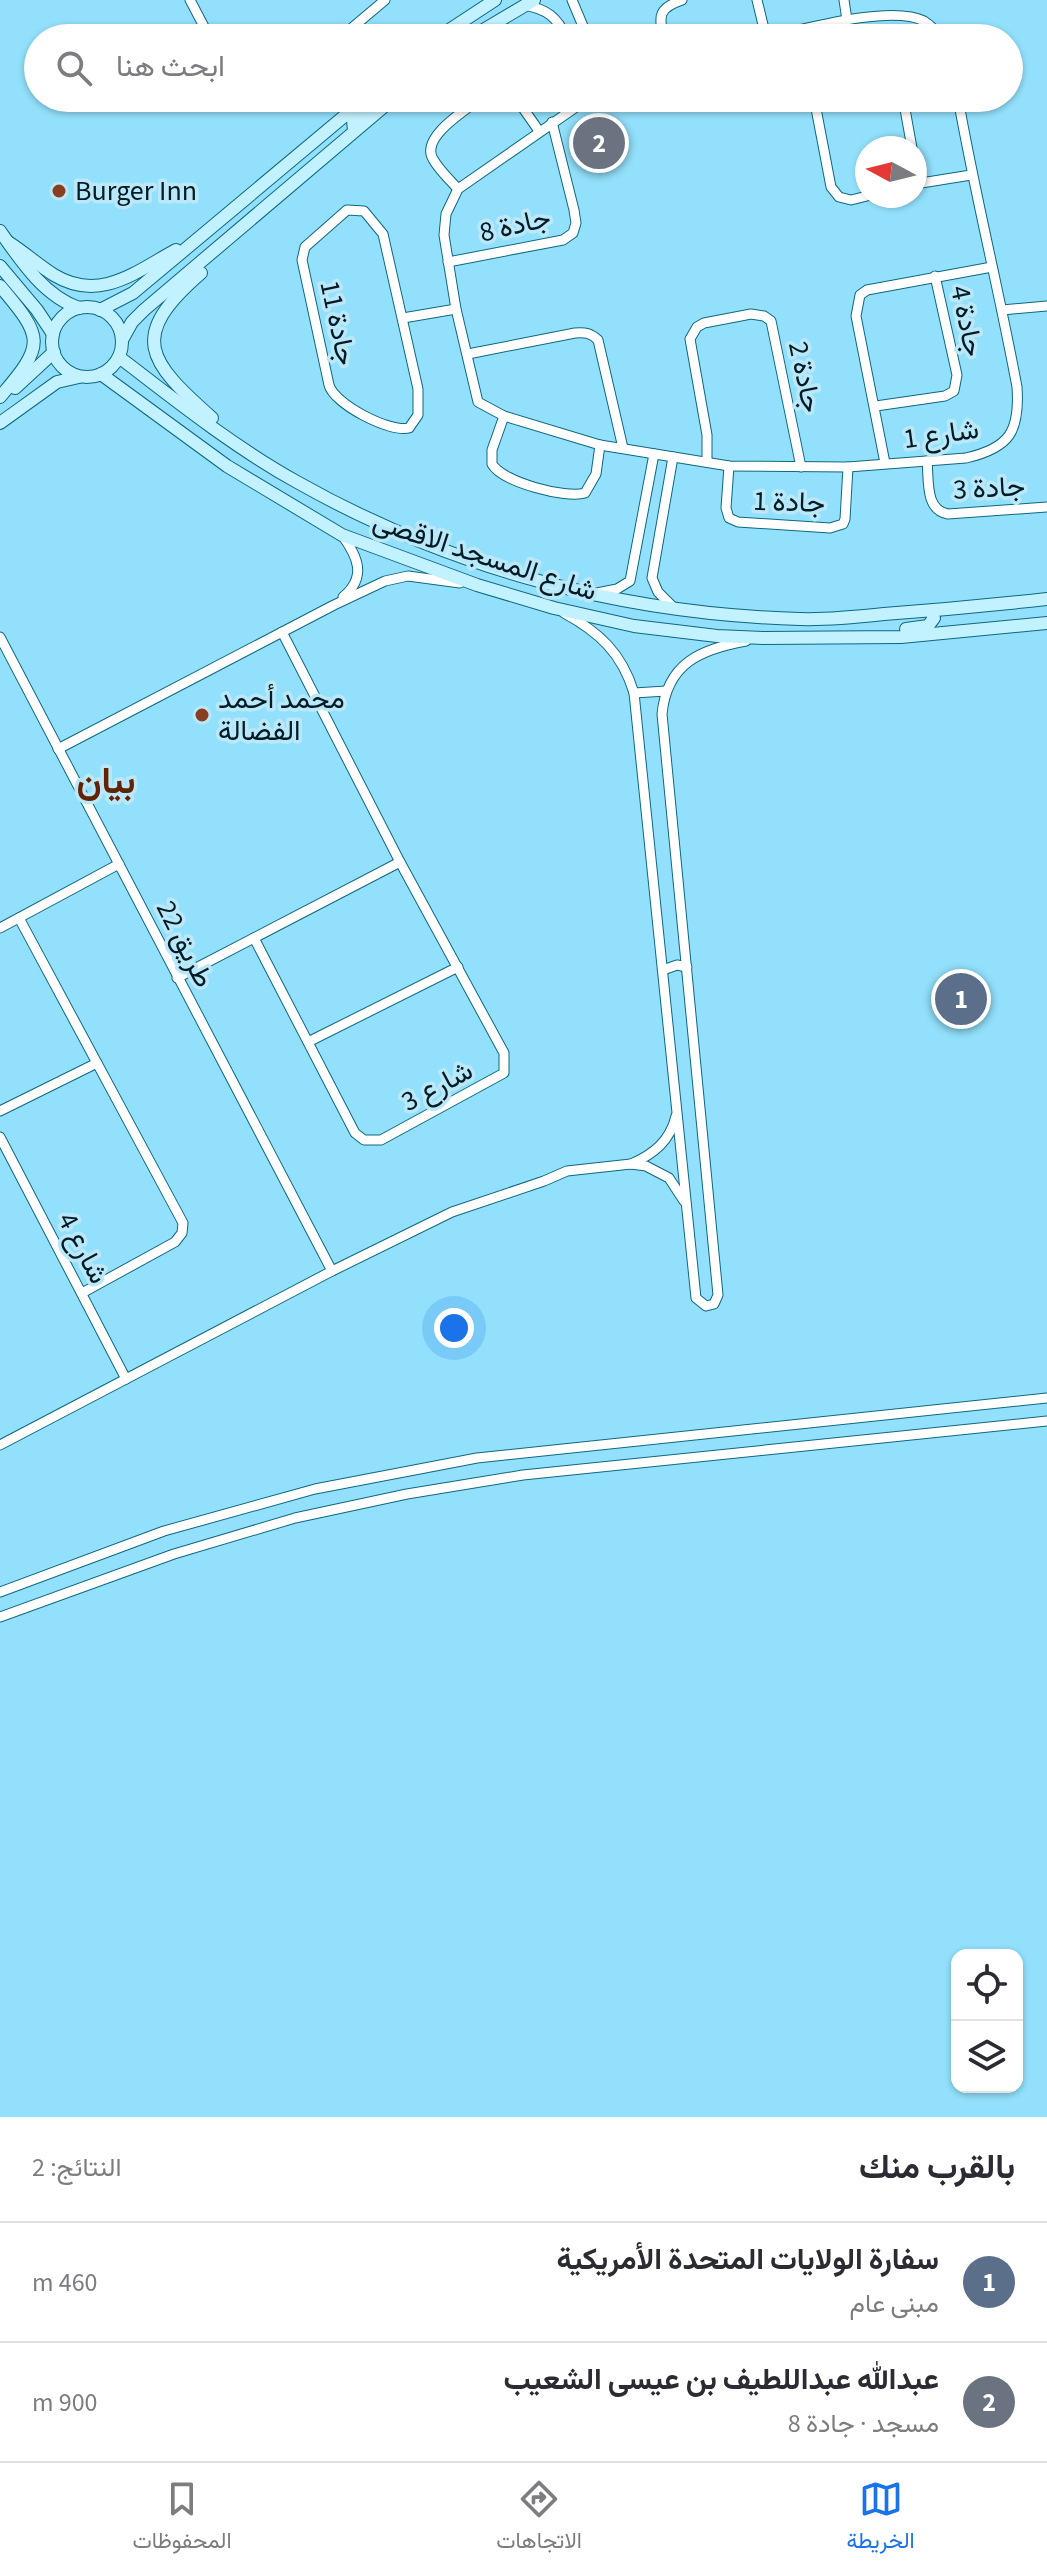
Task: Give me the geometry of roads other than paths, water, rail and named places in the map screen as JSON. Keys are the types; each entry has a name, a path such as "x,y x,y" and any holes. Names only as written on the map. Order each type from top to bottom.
{"main road":[{"path":"458,24 495,0"},
{"path":"493,24 529,2"},
{"path":"100,310 133,293 349,112"},
{"path":"354,131 353,120 362,112"},
{"path":"122,340 139,315 377,112"},
{"path":"281,194 288,178 338,137 340,129 335,124"},
{"path":"240,229 216,259 171,300 159,320 154,341 157,359 176,386 254,455"},
{"path":"4,237 56,276 87,286 123,281 197,240"},
{"path":"0,423 57,382 101,374 119,357 122,340 119,327 111,317 100,310 62,302 46,289 4,237"},
{"path":"0,266 53,334 54,352 64,369 81,377"},
{"path":"0,286 27,318 35,335 31,359 0,398"},
{"path":"53,334 62,317 79,308"},
{"path":"0,398 31,375 54,352"},
{"name":"شارع المسجد الاقصى","path":"119,357 294,481 352,511 455,556 550,586 675,609 802,619 931,611 1047,599"},
{"name":"شارع المسجد الاقصى","path":"101,374 227,466 342,535 477,585 554,608 634,626 763,638 877,638 1047,623"},
{"path":"279,497 279,483 282,480 294,481"},
{"path":"877,638 885,631 928,626 934,618 931,611"}],"street":[{"path":"190,0 203,24"},
{"path":"357,24 385,0"},
{"path":"572,0 582,24"},
{"path":"661,24 666,5 682,0"},
{"path":"757,0 762,24"},
{"path":"844,0 847,20"},
{"path":"529,2 551,14 560,24"},
{"path":"835,24 896,14 926,24"},
{"path":"464,112 435,135 431,143 431,157 458,189 567,112"},
{"path":"526,112 539,131"},
{"path":"817,112 831,187 839,197 855,199"},
{"path":"906,112 910,136"},
{"name":"شارع 1","path":"458,189 446,214 444,235 456,309 478,402 504,416 600,445 729,466 848,467 966,458 986,453 1005,442 1014,429 1019,412 1002,310 971,175 960,112"},
{"name":"جادة 8","path":"448,262 563,240 573,233 576,223 574,210 552,122"},
{"path":"927,182 971,175"},
{"name":"جادة 11","path":"347,210 364,211 383,234 403,318 420,403 415,423 402,430 344,405 331,394 302,260 305,247 347,210"},
{"name":"جادة 4","path":"885,463 856,316 860,295 867,290 992,267"},
{"name":"جادة 4","path":"876,406 945,396 954,391 957,375 935,276"},
{"path":"1002,310 1047,306"},
{"path":"403,318 456,309"},
{"name":"جادة 2","path":"707,462 707,435 690,339 697,327 704,323 757,314 771,321 801,467"},
{"path":"468,354 575,333 586,332 594,336 598,340 623,448"},
{"path":"504,416 492,450 492,464 501,476 529,486 574,495 585,493 596,474 600,445"},
{"path":"589,594 617,589 630,581 654,454"},
{"path":"673,457 652,578 658,592 675,609"},
{"name":"جادة 3","path":"927,461 932,506 938,512 948,514 1047,507"},
{"name":"جادة 1","path":"729,466 726,508 729,518 738,522 830,528 843,524 845,519 848,467"},
{"path":"334,605 349,592 358,575 357,558 342,535"},
{"path":"58,749 334,605 401,576 477,585"},
{"path":"554,608 585,624 604,639 626,669 634,693 696,1298 702,1305 710,1306 718,1295 662,714 666,691 685,664 703,651 763,638"},
{"name":"شارع 3","path":"254,938 355,1133 364,1140 381,1140 504,1073 504,1053 400,862 282,632"},
{"name":"طريق 22","path":"0,637 332,1271"},
{"path":"634,693 666,691"},
{"path":"177,978 400,862"},
{"path":"0,928 119,864"},
{"path":"19,918 183,1223 182,1233 175,1242 82,1293"},
{"path":"663,970 677,965 687,967"},
{"path":"310,1041 458,967"},
{"path":"0,1111 97,1063"},
{"path":"631,1164 649,1155 664,1141 673,1127 677,1106"},
{"name":"شارع 4","path":"0,1137 126,1379"},
{"path":"0,1445 332,1271 452,1212 567,1171 631,1164 652,1168 677,1187 687,1211"},
{"path":"0,1592 177,1527 315,1489 477,1458 1047,1398"},
{"path":"0,1617 190,1549 295,1518 407,1494 523,1475 1047,1421"}],"place":[{"name":"عبدالله عبداللطيف بن عيسى الشعيب","path":"599,143"},
{"name":"Burger Inn","path":"59,191"},
{"name":"محمد أحمد الفضالة","path":"202,715"},
{"name":"سفارة الولايات المتحدة الأمريكية","path":"961,999"}],"district":[{"name":"بيان","path":"106,781"}]}
